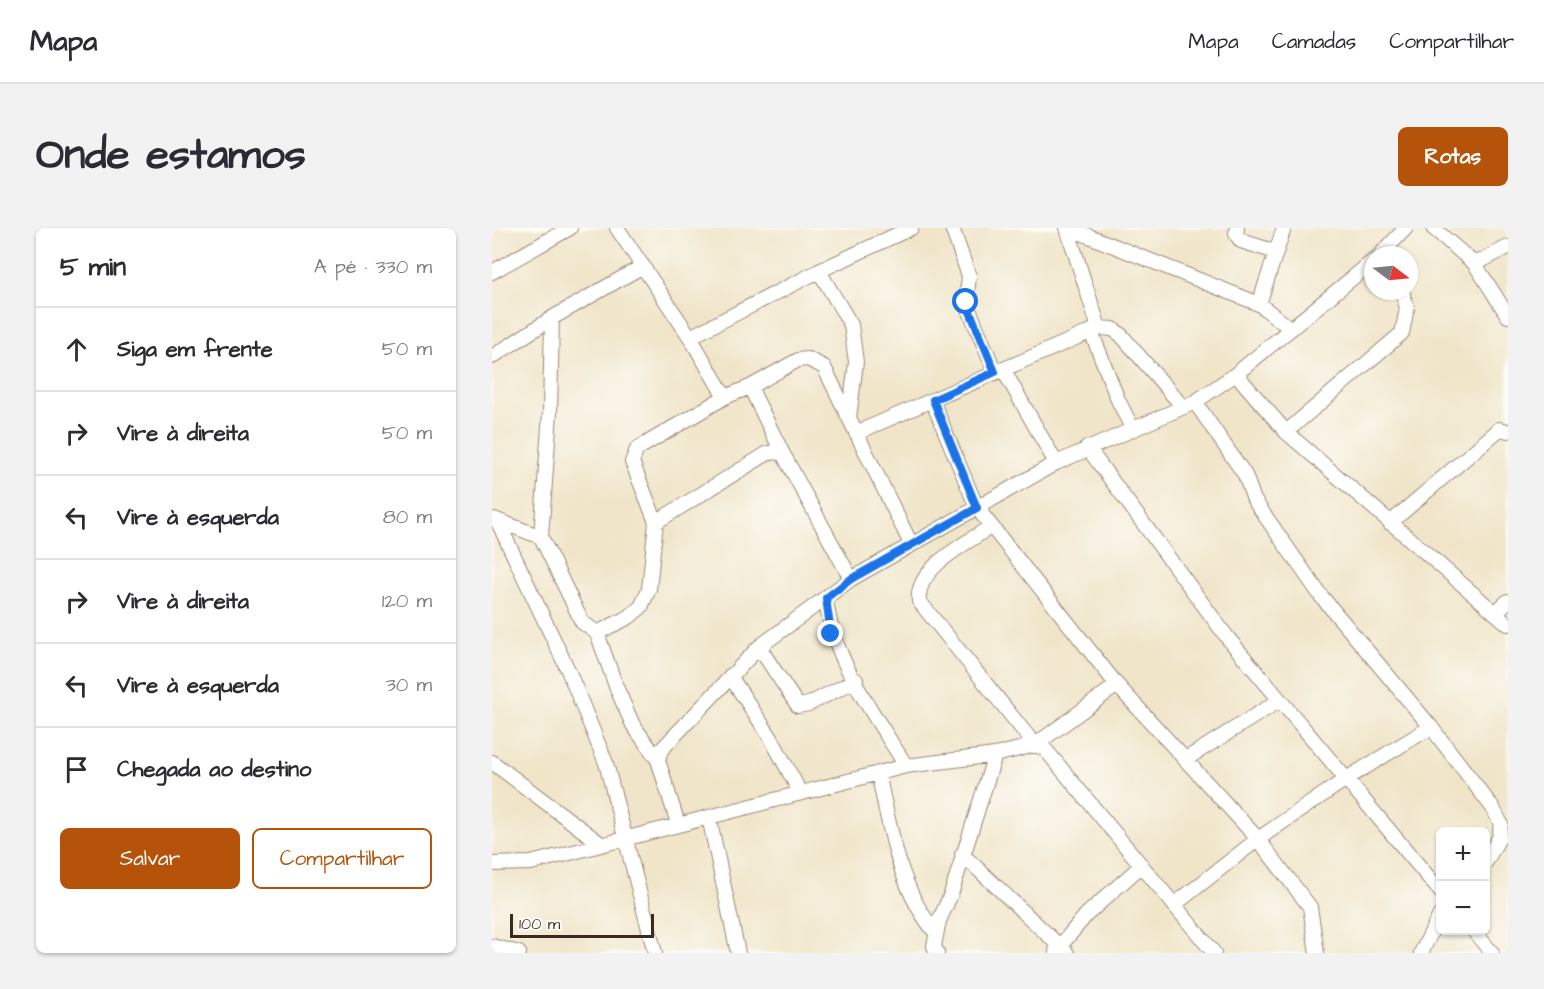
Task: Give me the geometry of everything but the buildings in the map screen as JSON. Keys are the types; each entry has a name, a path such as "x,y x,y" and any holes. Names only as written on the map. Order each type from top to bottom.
{"street":[{"path":"492,272 570,228"},
{"path":"617,228 690,337 726,397"},
{"path":"690,337 819,271 911,228"},
{"path":"952,228 969,276 966,302 999,370 1056,463"},
{"path":"1132,428 1118,400 1095,330 1068,228 1101,234 1259,304 1291,329"},
{"path":"1237,228 1236,234 1241,241 1276,252"},
{"path":"1259,304 1284,228"},
{"path":"1389,246 1406,228"},
{"path":"1433,228 1475,264 1508,316"},
{"path":"1475,264 1508,247"},
{"path":"492,357 552,318 643,266"},
{"path":"658,760 661,750 759,647 851,579 1087,447 1189,405 1236,374 1364,269"},
{"path":"819,271 851,325 856,362 849,418"},
{"path":"1287,432 1402,333 1407,308 1405,300"},
{"path":"552,318 550,413 541,537 582,622 597,633 616,689 633,725 658,760 678,824"},
{"path":"856,433 1095,330 1113,329 1189,405 1245,475 1254,500 1321,596 1431,727 1493,808 1501,824 1499,838 1490,854"},
{"path":"597,633 629,617 641,607 649,589 656,522 632,462 633,455 652,438 798,360 818,362 824,367 911,544"},
{"path":"1236,374 1287,432 1508,624"},
{"path":"750,387 782,452 851,579"},
{"path":"933,400 977,508 990,527 1117,684 1258,839 1310,907 1317,953"},
{"path":"1390,523 1500,429 1508,430"},
{"path":"1087,447 1227,637 1436,886"},
{"path":"656,522 768,453 782,452"},
{"path":"495,520 541,537"},
{"path":"495,520 568,670 606,763 655,953"},
{"path":"990,527 930,570 921,583 920,601 1035,745 1045,749 1214,953"},
{"path":"826,598 831,634 906,766"},
{"path":"1495,614 1508,601"},
{"path":"759,647 798,706 809,704 856,680"},
{"path":"730,676 771,738 800,792"},
{"path":"492,864 531,863 906,766 995,755 1035,745 1117,684"},
{"path":"1186,759 1280,700"},
{"path":"1174,905 1258,839 1346,779 1431,727"},
{"path":"937,953 934,946 936,933 995,755"},
{"path":"492,762 601,844"},
{"path":"878,773 904,875 921,916 936,933"},
{"path":"709,817 738,953"},
{"path":"962,854 1060,950 1087,914 1142,865"},
{"path":"1421,953 1436,923"},
{"path":"1477,935 1492,953"},
{"path":"492,946 519,953"}],"route":[{"path":"831,634 826,598 851,579 977,508 933,400 995,372 966,302"}]}
